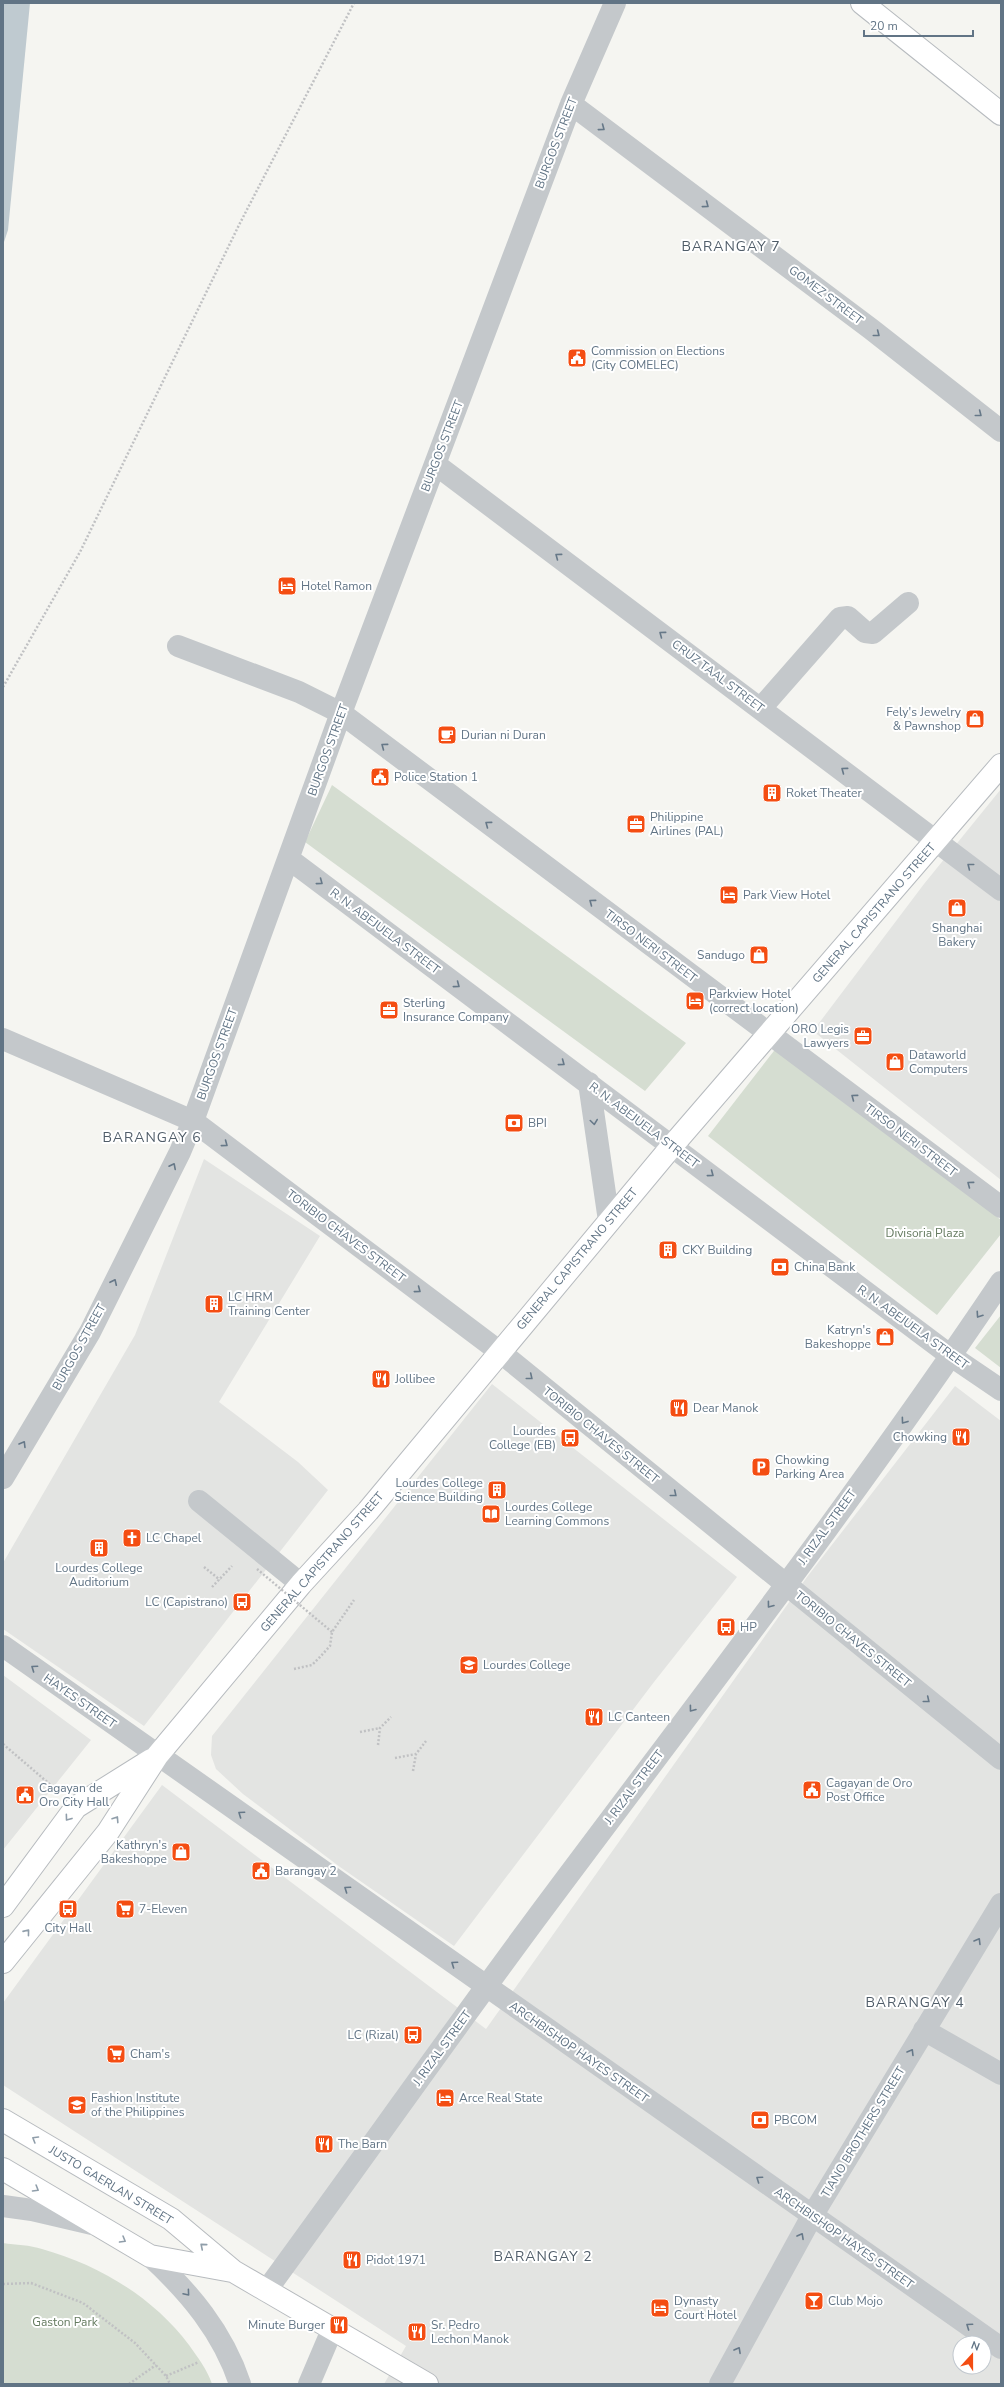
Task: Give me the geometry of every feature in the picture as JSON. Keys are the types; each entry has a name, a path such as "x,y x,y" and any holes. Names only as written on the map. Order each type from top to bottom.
{"main road":[{"path":"862,3 1001,114"},
{"name":"GENERAL CAPISTRANO STREET","path":"3,1962 108,1832 157,1756 301,1584 368,1511 672,1146 1001,765"},
{"name":"GENERAL CAPISTRANO STREET","path":"5,1903 76,1807 157,1756"},
{"name":"JUSTO GAERLAN STREET","path":"3,2120 171,2219 233,2272 427,2384"},
{"name":"JUSTO GAERLAN STREET","path":"3,2169 150,2256 233,2272"}],"street":[{"name":"BURGOS STREET","path":"3,1478 90,1332 180,1152 193,1121 341,713 570,104 615,3"},
{"name":"GOMEZ STREET","path":"570,104 871,329 1001,431"},
{"name":"CRUZ TAAL STREET","path":"435,464 937,840 1001,890"},
{"path":"761,708 840,618 848,617 865,632 873,633 908,603"},
{"name":"TIRSO NERI STREET","path":"178,646 299,692 341,713 1001,1207"},
{"name":"R. N. ABEJUELA STREET","path":"289,858 951,1356 1001,1390"},
{"name":"TORIBIO CHAVES STREET","path":"3,1039 193,1121 500,1352 1001,1760"},
{"path":"589,1083 609,1221"},
{"name":"J. RIZAL STREET","path":"266,2291 486,1986 786,1584 951,1356 1001,1282"},
{"path":"199,1501 301,1584"},
{"name":"HAYES STREET","path":"3,1646 157,1756"},
{"name":"ARCHBISHOP HAYES STREET","path":"157,1756 1001,2348"},
{"name":"TIANO BROTHERS STREET","path":"720,2384 812,2216 1001,1904"},
{"path":"924,2030 1001,2074"},
{"path":"3,2206 32,2210 96,2225"},
{"path":"150,2256 180,2284 201,2310 226,2350 240,2384"},
{"path":"309,2384 332,2330"}],"path":[{"path":"3,687 80,552 239,225 354,3"},
{"path":"212,1587 235,1563"},
{"path":"204,1567 220,1580"},
{"path":"250,1567 257,1569 332,1632"},
{"path":"294,1669 312,1665 330,1646 332,1632 354,1600"},
{"path":"360,1732 380,1728 391,1717"},
{"path":"378,1745 380,1728"},
{"path":"413,1771 416,1754 426,1741"},
{"path":"3,1744 76,1807"},
{"path":"395,1758 416,1754"},
{"path":"3,2284 31,2283 83,2303 136,2343 166,2376 170,2384"},
{"path":"129,2384 156,2365"}],"shaded area":[{"path":"3,3 30,3 8,230 3,245"},
{"path":"1001,789 1001,1180 813,1031 924,884"},
{"path":"204,1159 320,1236 219,1402 298,1462 328,1490 144,1726 3,1629 3,1563 135,1335"},
{"name":"Lourdes College","path":"492,1384 737,1577 654,1682 454,1946 340,1867 243,1794 216,1769 211,1755 212,1736"},
{"path":"955,1386 1001,1421 1001,2384 384,2384 406,2346 3,2085 3,2003 162,1785 486,2029 807,1577"},
{"name":"Cagayan de Oro City Hall","path":"3,1675 91,1740 3,1850"}],"green space":[{"path":"332,785 686,1043 645,1091 305,842"},
{"name":"Divisoria Plaza","path":"777,1047 1001,1220 1001,1234 937,1315 708,1136"},
{"path":"1001,1315 1001,1368 975,1348"},
{"name":"Gaston Park","path":"3,2243 33,2247 63,2256 84,2264 123,2285 159,2312 175,2328 199,2359 208,2373 212,2384 3,2384"}],"place":[{"name":"Commission on Elections (City COMELEC)","path":"577,358"},
{"name":"Hotel Ramon","path":"287,586"},
{"name":"Fely's Jewelry & Pawnshop","path":"975,719"},
{"name":"Durian ni Duran","path":"447,735"},
{"name":"Police Station 1","path":"380,777"},
{"name":"Roket Theater","path":"772,793"},
{"name":"Philippine Airlines (PAL)","path":"636,824"},
{"name":"Park View Hotel","path":"729,895"},
{"name":"Shanghai Bakery","path":"957,908"},
{"name":"Sandugo","path":"759,955"},
{"name":"Parkview Hotel (correct location)","path":"695,1001"},
{"name":"Sterling Insurance Company","path":"389,1010"},
{"name":"ORO Legis Lawyers","path":"863,1036"},
{"name":"Dataworld Computers","path":"895,1062"},
{"name":"BPI","path":"514,1123"},
{"name":"CKY Building","path":"668,1250"},
{"name":"China Bank","path":"780,1267"},
{"name":"LC HRM Training Center","path":"214,1304"},
{"name":"Katryn's Bakeshoppe","path":"885,1337"},
{"name":"Jollibee","path":"381,1379"},
{"name":"Dear Manok","path":"679,1408"},
{"name":"Chowking","path":"961,1437"},
{"name":"Lourdes College (EB)","path":"570,1438"},
{"name":"Chowking Parking Area","path":"761,1467"},
{"name":"Lourdes College Science Building","path":"497,1490"},
{"name":"Lourdes College Learning Commons","path":"491,1514"},
{"name":"LC Chapel","path":"132,1538"},
{"name":"Lourdes College Auditorium","path":"99,1548"},
{"name":"LC (Capistrano)","path":"242,1602"},
{"name":"HP","path":"726,1627"},
{"name":"Lourdes College","path":"469,1665"},
{"name":"LC Canteen","path":"594,1717"},
{"name":"Cagayan de Oro Post Office","path":"812,1790"},
{"name":"Cagayan de Oro City Hall","path":"25,1795"},
{"name":"Kathryn's Bakeshoppe","path":"181,1852"},
{"name":"Barangay 2","path":"261,1871"},
{"name":"City Hall","path":"68,1909"},
{"name":"7-Eleven","path":"125,1909"},
{"name":"LC (Rizal)","path":"413,2035"},
{"name":"Cham's","path":"116,2054"},
{"name":"Arce Real State","path":"445,2098"},
{"name":"Fashion Institute of the Philippines","path":"77,2105"},
{"name":"PBCOM","path":"760,2120"},
{"name":"The Barn","path":"324,2144"},
{"name":"Pidot 1971","path":"352,2260"},
{"name":"Club Mojo","path":"814,2301"},
{"name":"Dynasty Court Hotel","path":"660,2308"},
{"name":"Minute Burger","path":"339,2325"},
{"name":"Sr. Pedro Lechon Manok","path":"417,2332"}],"district":[{"name":"BARANGAY 7","path":"731,246"},
{"name":"BARANGAY 6","path":"152,1137"},
{"name":"BARANGAY 4","path":"915,2002"},
{"name":"BARANGAY 2","path":"543,2256"}]}
